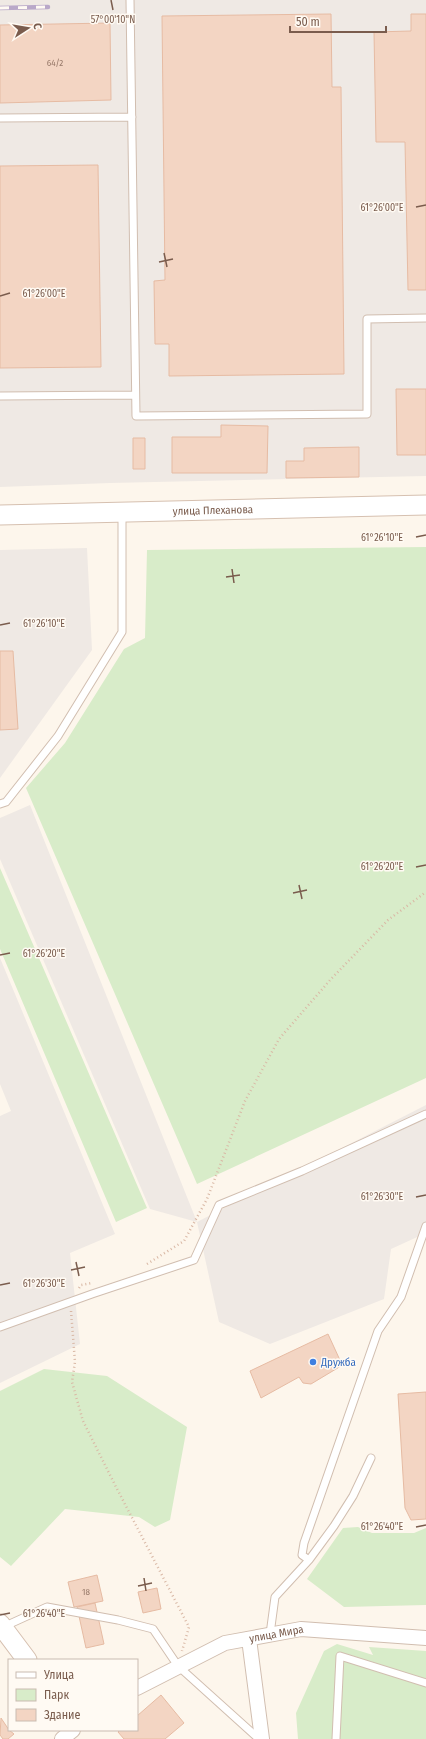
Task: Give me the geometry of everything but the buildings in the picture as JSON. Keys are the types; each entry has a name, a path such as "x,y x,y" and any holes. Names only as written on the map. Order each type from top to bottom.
{"main road":[{"name":"улица Плеханова","path":"0,515 426,505"},
{"path":"2,1625 26,1659"}],"street":[{"name":"улица Мира","path":"138,1687 225,1643 270,1634 301,1629 426,1638"},
{"path":"249,1638 262,1739"},
{"path":"62,1739 72,1731"}],"lane":[{"path":"130,0 136,416 367,414 367,319 426,318"},
{"path":"0,118 132,117"},
{"path":"0,396 135,395"},
{"path":"0,804 6,802 58,736 122,632 122,512"},
{"path":"0,1327 194,1260 219,1204 302,1171 426,1114"},
{"path":"309,1560 302,1555 304,1543 375,1338 378,1331 401,1297 426,1226"},
{"path":"270,1634 275,1597 309,1560 334,1526 354,1496 371,1458"},
{"path":"2,1625 47,1608 118,1620 154,1629 178,1666 259,1739"},
{"path":"336,1739 340,1656 426,1683"}],"shaded area":[{"path":"0,0 426,0 426,476 0,487"},
{"path":"87,548 92,650 0,778 0,550"},
{"path":"30,805 197,1222 150,1209 0,859 0,818"},
{"path":"0,958 115,1234 70,1253 80,1344 0,1383 0,1116 11,1111 0,1084"},
{"path":"426,1105 426,1233 391,1249 384,1299 270,1344 219,1322 197,1222"}],"green space":[{"path":"426,547 426,1078 197,1184 26,788 65,743 124,649 145,638 147,550"},
{"path":"0,868 147,1208 116,1222 0,949"},
{"path":"44,1369 107,1376 187,1427 170,1520 155,1527 139,1517 65,1509 11,1566 0,1557 0,1391"},
{"path":"358,1527 372,1533 414,1533 426,1528 426,1605 344,1607 307,1579 343,1528"},
{"path":"337,1644 373,1655 369,1647 426,1651 426,1739 298,1739 296,1713 324,1651"}],"railway":[{"path":"0,8 48,7"}],"place":[{"name":"Дружба","path":"313,1362"}]}
